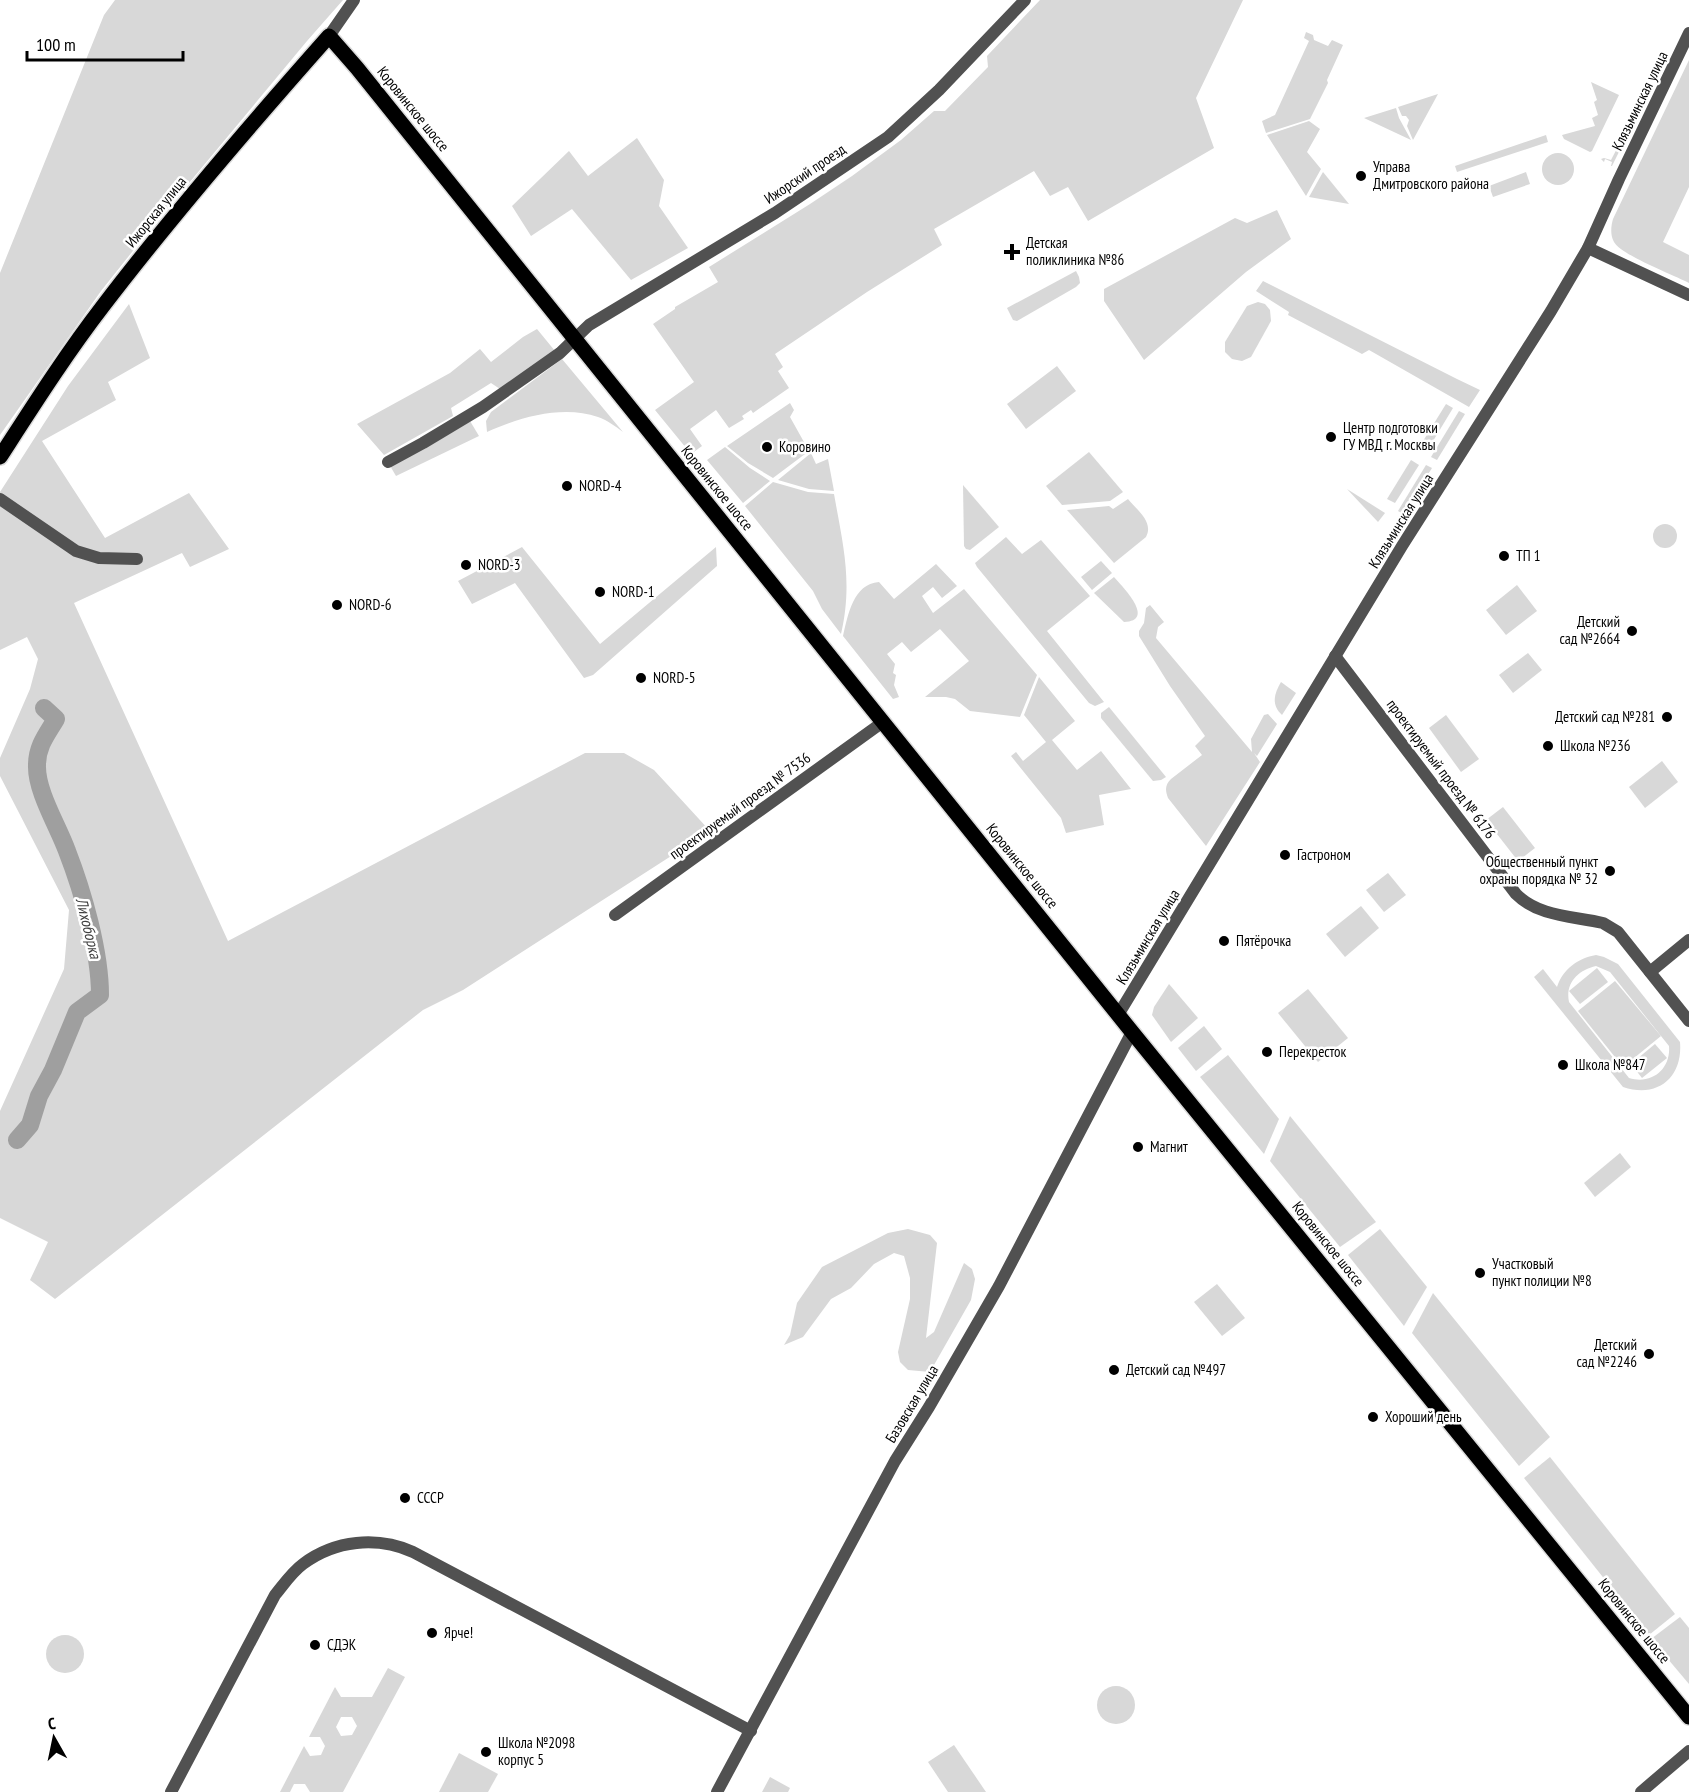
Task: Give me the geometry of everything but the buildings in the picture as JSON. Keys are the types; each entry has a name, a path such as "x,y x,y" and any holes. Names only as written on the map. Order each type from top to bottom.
{"main road":[{"name":"Коровинское шоссе","path":"329,36 1118,1015 1689,1717"},
{"name":"Ижорская улица","path":"0,457 102,306 198,188 329,36"}],"street":[{"name":"Ижорский проезд","path":"388,462 483,407 560,353 589,325 775,213 888,137 939,90 1025,0"},
{"name":"Ижорская улица","path":"329,36 352,1"},
{"name":"Клязьминская улица","path":"1118,1015 1335,656 1588,248 1689,33"},
{"path":"1588,248 1689,295"},
{"path":"0,499 76,551 99,558 137,560"},
{"name":"проектируемый проезд № 6176","path":"1335,656 1516,894 1523,901 1538,909 1603,923 1618,932 1689,1021"},
{"name":"проектируемый проезд № 7536","path":"615,915 883,722"},
{"path":"1650,972 1689,940"},
{"name":"Базовская улица","path":"717,1792 895,1461 999,1286 1132,1032"},
{"path":"171,1792 276,1595 302,1564 318,1554 342,1545 364,1542 384,1543 413,1552 751,1731"},
{"path":"1641,1792 1689,1751"}],"shaded area":[{"path":"115,0 343,0 101,291 0,435 0,273 104,15"},
{"path":"1040,0 1243,0 1196,98 1214,148 1088,221 1068,187 1050,196 1034,171 934,229 942,245 775,354 783,367 778,371 789,388 753,413 751,410 742,416 744,419 729,428 716,410 690,429 702,446 691,454 655,410 694,382 653,324 675,307 718,282 709,267 852,176 901,140 934,111 945,111 988,67 987,56"},
{"path":"1306,32 1313,35 1314,40 1328,46 1332,40 1343,45 1327,80 1328,83 1310,119 1266,133 1262,121 1275,115 1309,41 1304,38"},
{"path":"1689,60 1689,187 1663,242 1689,255 1689,283 1627,253 1614,242 1611,231 1613,219"},
{"path":"1591,82 1619,95 1590,152 1564,139 1562,135 1595,126 1592,118 1598,115 1594,102 1597,100"},
{"path":"1643,88 1649,91 1611,166 1612,162 1605,159 1604,162 1601,159 1604,158 1611,160 1624,135 1620,133"},
{"path":"1438,94 1413,140 1407,126 1409,120 1406,116 1402,116 1398,107"},
{"path":"1396,108 1399,118 1411,140 1364,118"},
{"path":"1309,121 1320,129 1307,152 1321,169 1306,196 1267,135"},
{"path":"1546,135 1548,142 1457,172 1455,166"},
{"path":"637,138 664,180 659,206 688,248 631,280 572,209 531,236 512,206 569,151 588,176"},
{"path":"1558,153 1569,158 1574,169 1569,180 1558,185 1547,180 1542,169 1547,158"},
{"path":"1323,172 1349,204 1309,197"},
{"path":"1526,172 1530,184 1493,197 1489,186"},
{"path":"1277,210 1291,239 1246,272 1144,360 1104,301 1104,289 1235,218 1247,223"},
{"path":"1076,271 1080,283 1076,287 1017,321 1013,320 1007,308"},
{"path":"1263,281 1480,390 1469,407 1369,350 1362,354 1288,315 1289,312 1256,291"},
{"path":"1258,302 1265,304 1270,310 1271,321 1251,357 1242,361 1232,359 1225,352 1225,342 1247,306"},
{"path":"129,304 150,358 108,382 116,400 42,441 105,538 189,493 229,549 190,567 182,553 74,603 228,941 585,753 624,753 654,770 710,831 463,990 423,1010 55,1299 30,1280 48,1242 0,1218 0,1111 64,969 69,910 0,776 0,758 30,689 38,659 27,637 0,650 0,492 68,386"},
{"path":"537,329 555,351 500,389 491,383 451,408 453,416 384,455 357,424 450,373 480,349 491,362"},
{"path":"562,359 623,432 598,417 571,412 527,417 487,432 486,421 491,412"},
{"path":"1057,366 1076,391 1026,429 1007,404"},
{"path":"790,403 794,410 790,417 809,451 773,478 748,463 727,446"},
{"path":"1446,404 1453,408 1427,451 1420,446"},
{"path":"1459,411 1465,414 1437,460 1431,457"},
{"path":"470,421 479,436 396,476 389,464"},
{"path":"725,447 770,481 743,503 707,460"},
{"path":"1089,452 1123,492 1110,501 1062,505 1046,486"},
{"path":"811,453 816,464 828,459 834,491 809,489 778,480"},
{"path":"1411,460 1419,465 1395,503 1387,499"},
{"path":"1426,465 1432,468 1403,514 1398,511"},
{"path":"773,482 808,492 834,494 846,580 845,615 841,634 822,609 813,591 745,506"},
{"path":"963,485 999,527 970,550 964,546"},
{"path":"1347,489 1385,513 1378,522"},
{"path":"1128,499 1143,516 1148,532 1146,537 1114,563 1067,510 1109,506 1113,509"},
{"path":"1665,524 1673,528 1677,536 1673,544 1665,548 1657,544 1653,536 1657,528"},
{"path":"1006,537 1022,554 1041,540 1090,596 1047,631 1104,702 1095,706 1089,703 977,567 975,563"},
{"path":"522,547 600,644 716,547 717,566 593,675 584,678 515,583 472,604 458,581"},
{"path":"1101,561 1112,573 1092,590 1081,577"},
{"path":"936,564 957,586 942,598 933,587 922,596 933,613 964,589 1037,675 1020,717 970,711 955,699 925,697 969,661 940,629 911,652 902,642 887,654 895,664 894,685 899,697 893,699 843,636 853,602 863,588 879,582 894,599"},
{"path":"1114,577 1134,602 1137,616 1133,620 1124,622 1094,593"},
{"path":"1517,585 1537,611 1506,635 1486,610"},
{"path":"1150,605 1164,622 1158,627 1156,638 1252,752 1251,739 1264,715 1268,714 1277,724 1257,756 1254,753 1260,762 1206,846 1168,798 1166,792 1171,779 1202,755 1195,746 1205,736 1139,636 1146,608"},
{"path":"1528,653 1542,670 1513,693 1499,675"},
{"path":"1039,677 1075,721 1052,740 1077,770 1101,751 1131,789 1099,795 1104,825 1066,833 1061,818 1011,756 1016,752 1023,761 1046,742 1024,715"},
{"path":"1281,682 1296,693 1282,715 1275,703"},
{"path":"1109,707 1166,777 1153,781 1101,718 1101,713"},
{"path":"1446,715 1479,759 1461,772 1429,728"},
{"path":"1662,761 1678,782 1645,808 1629,787"},
{"path":"1503,807 1535,848 1518,861 1486,820"},
{"path":"1388,873 1406,895 1384,912 1366,890"},
{"path":"1361,906 1379,928 1345,957 1326,934"},
{"path":"1589,956 1604,957 1618,964 1680,1042 1677,1065 1673,1075 1666,1082 1647,1090 1623,1087 1534,977 1543,969 1557,987 1563,975 1572,965","holes":["1596,966 1610,972 1669,1046 1667,1062 1652,1077 1637,1080 1629,1078 1569,1002 1569,989 1578,974"]},
{"path":"1597,968 1608,982 1580,1004 1569,991"},
{"path":"1615,981 1661,1036 1623,1067 1578,1011"},
{"path":"1169,984 1198,1018 1171,1042 1152,1015 1154,1007"},
{"path":"1308,989 1348,1038 1318,1062 1278,1013"},
{"path":"1204,1026 1222,1049 1196,1071 1178,1048"},
{"path":"1655,1044 1667,1058 1642,1078 1631,1064"},
{"path":"1228,1055 1279,1119 1264,1154 1200,1077"},
{"path":"1290,1116 1376,1222 1340,1247 1270,1161"},
{"path":"1620,1153 1631,1167 1595,1197 1584,1183"},
{"path":"908,1229 930,1235 937,1243 926,1338 934,1332 964,1263 972,1269 975,1279 971,1300 930,1372 908,1370 900,1362 898,1352 910,1299 910,1278 904,1256 894,1253 874,1264 851,1288 831,1299 803,1337 784,1345 790,1335 797,1303 822,1267 888,1233"},
{"path":"1380,1229 1427,1287 1404,1326 1348,1255"},
{"path":"1217,1284 1245,1318 1222,1336 1194,1302"},
{"path":"1433,1293 1550,1437 1519,1466 1412,1333"},
{"path":"1550,1457 1675,1614 1649,1635 1524,1478"},
{"path":"1680,1617 1689,1628 1689,1684 1651,1639"},
{"path":"65,1635 78,1641 84,1654 78,1667 65,1673 52,1667 46,1654 52,1641"},
{"path":"388,1668 405,1677 343,1792 310,1792 305,1784 294,1784 290,1792 280,1792 304,1746 310,1756 321,1755 325,1746 320,1737 309,1737 335,1687 341,1697 372,1697","holes":["341,1717 352,1717 357,1726 352,1735 341,1736 336,1727"]},
{"path":"1116,1686 1123,1687 1129,1692 1134,1698 1134,1712 1129,1718 1123,1723 1116,1724 1109,1723 1103,1718 1098,1712 1097,1705 1098,1698 1103,1692 1109,1687"},
{"path":"954,1745 986,1792 948,1792 928,1762"},
{"path":"459,1753 498,1774 488,1792 439,1792"},
{"path":"770,1777 790,1788 788,1792 762,1792"}],"waterway":[{"name":"Лихоборка","path":"17,1140 30,1125 39,1096 53,1070 77,1012 100,995 94,941 79,885 40,786 37,765 39,752 43,740 56,719 44,708"}],"place":[{"name":"Управа Дмитровского района","path":"1361,176"},
{"name":"Детская поликлиника №86","path":"1012,252"},
{"name":"Центр подготовки ГУ МВД г. Москвы","path":"1331,437"},
{"name":"Коровино","path":"767,447"},
{"name":"NORD-4","path":"567,486"},
{"name":"ТП 1","path":"1504,556"},
{"name":"NORD-3","path":"466,565"},
{"name":"NORD-1","path":"600,592"},
{"name":"NORD-6","path":"337,605"},
{"name":"Детский сад №2664","path":"1632,631"},
{"name":"NORD-5","path":"641,678"},
{"name":"Детский сад №281","path":"1667,717"},
{"name":"Школа №236","path":"1548,746"},
{"name":"Гастроном","path":"1285,855"},
{"name":"Общественный пункт охраны порядка № 32","path":"1610,871"},
{"name":"Пятёрочка","path":"1224,941"},
{"name":"Перекресток","path":"1267,1052"},
{"name":"Школа №847","path":"1563,1065"},
{"name":"Магнит","path":"1138,1147"},
{"name":"Участковый пункт полиции №8","path":"1480,1273"},
{"name":"Детский сад №2246","path":"1649,1354"},
{"name":"Детский сад №497","path":"1114,1370"},
{"name":"Хороший день","path":"1373,1417"},
{"name":"СССР","path":"405,1498"},
{"name":"Ярче!","path":"432,1633"},
{"name":"СДЭК","path":"315,1645"},
{"name":"Школа №2098 корпус 5","path":"486,1752"}]}
